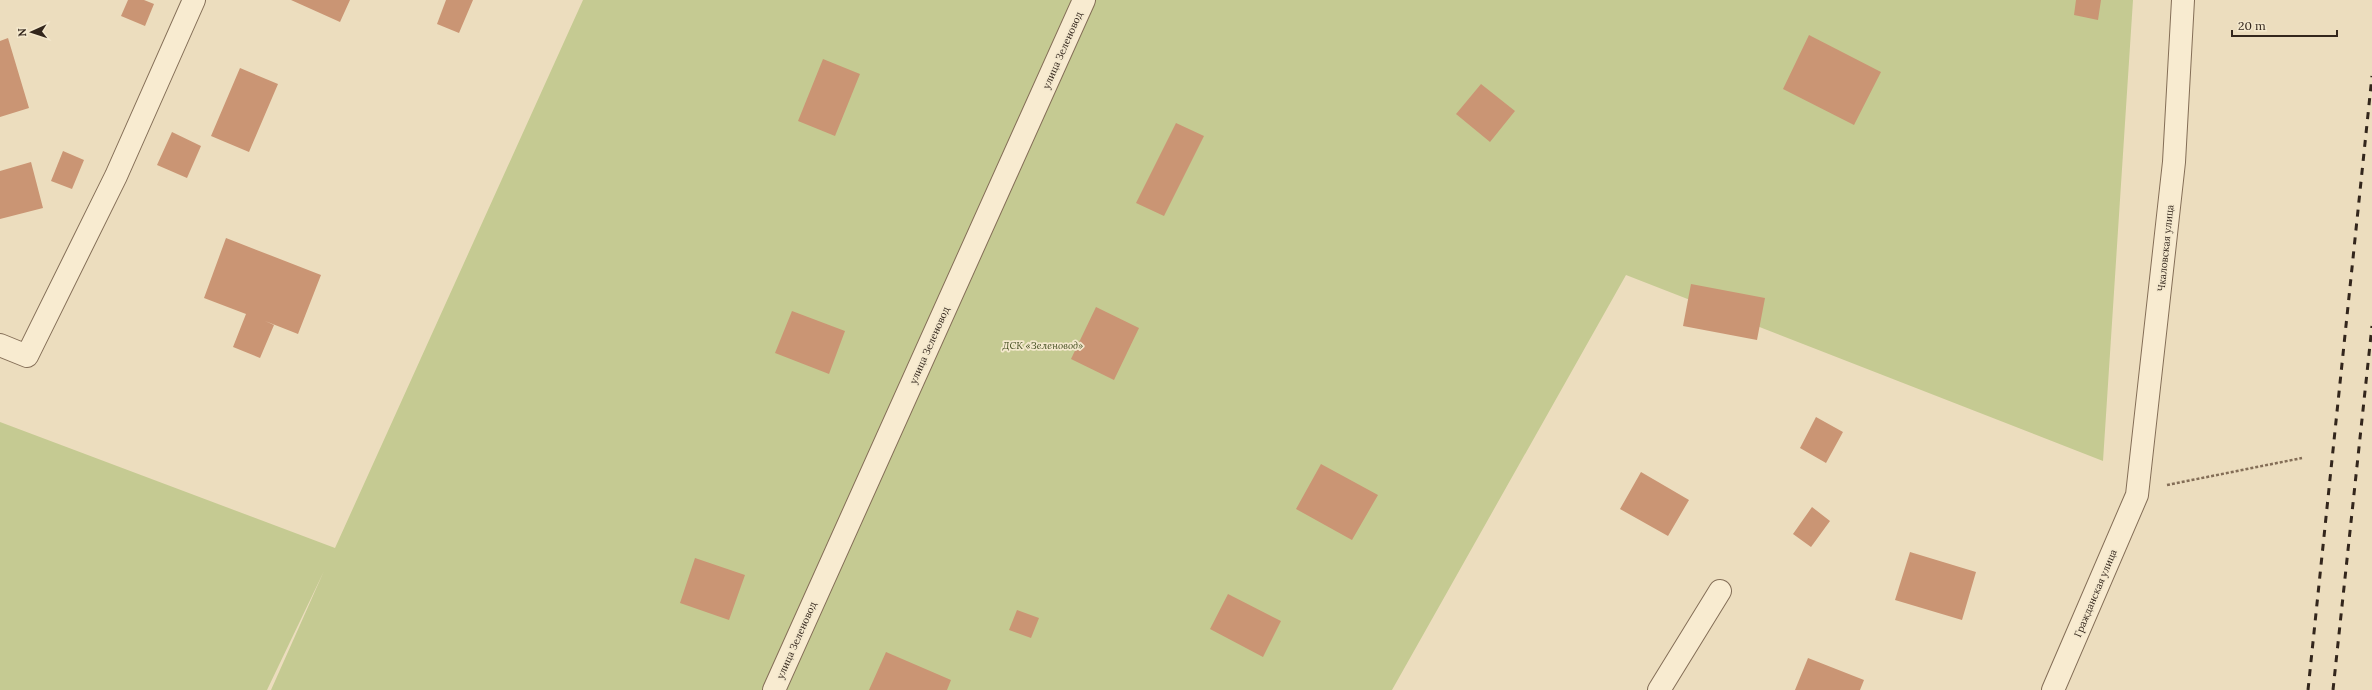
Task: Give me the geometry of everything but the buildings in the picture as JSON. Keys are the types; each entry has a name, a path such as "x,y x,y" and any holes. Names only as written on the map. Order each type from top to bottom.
{"street":[{"path":"0,345 27,356 116,176 194,0"},
{"name":"улица Зеленовод","path":"774,690 1084,0"},
{"name":"Чкаловская улица","path":"2136,495 2174,162 2183,0"},
{"name":"Гражданская улица","path":"2053,690 2136,495"},
{"path":"1659,690 1720,592"}],"path":[{"path":"2136,495 2155,488 2302,458"}],"green space":[{"name":"ДСК «Зеленовод»","path":"583,0 2133,0 2103,461 1626,275 1392,690 271,690 324,571 267,690 0,690 0,422 335,548"}],"railway":[{"path":"2308,690 2372,76"},
{"path":"2333,690 2372,326"}]}
